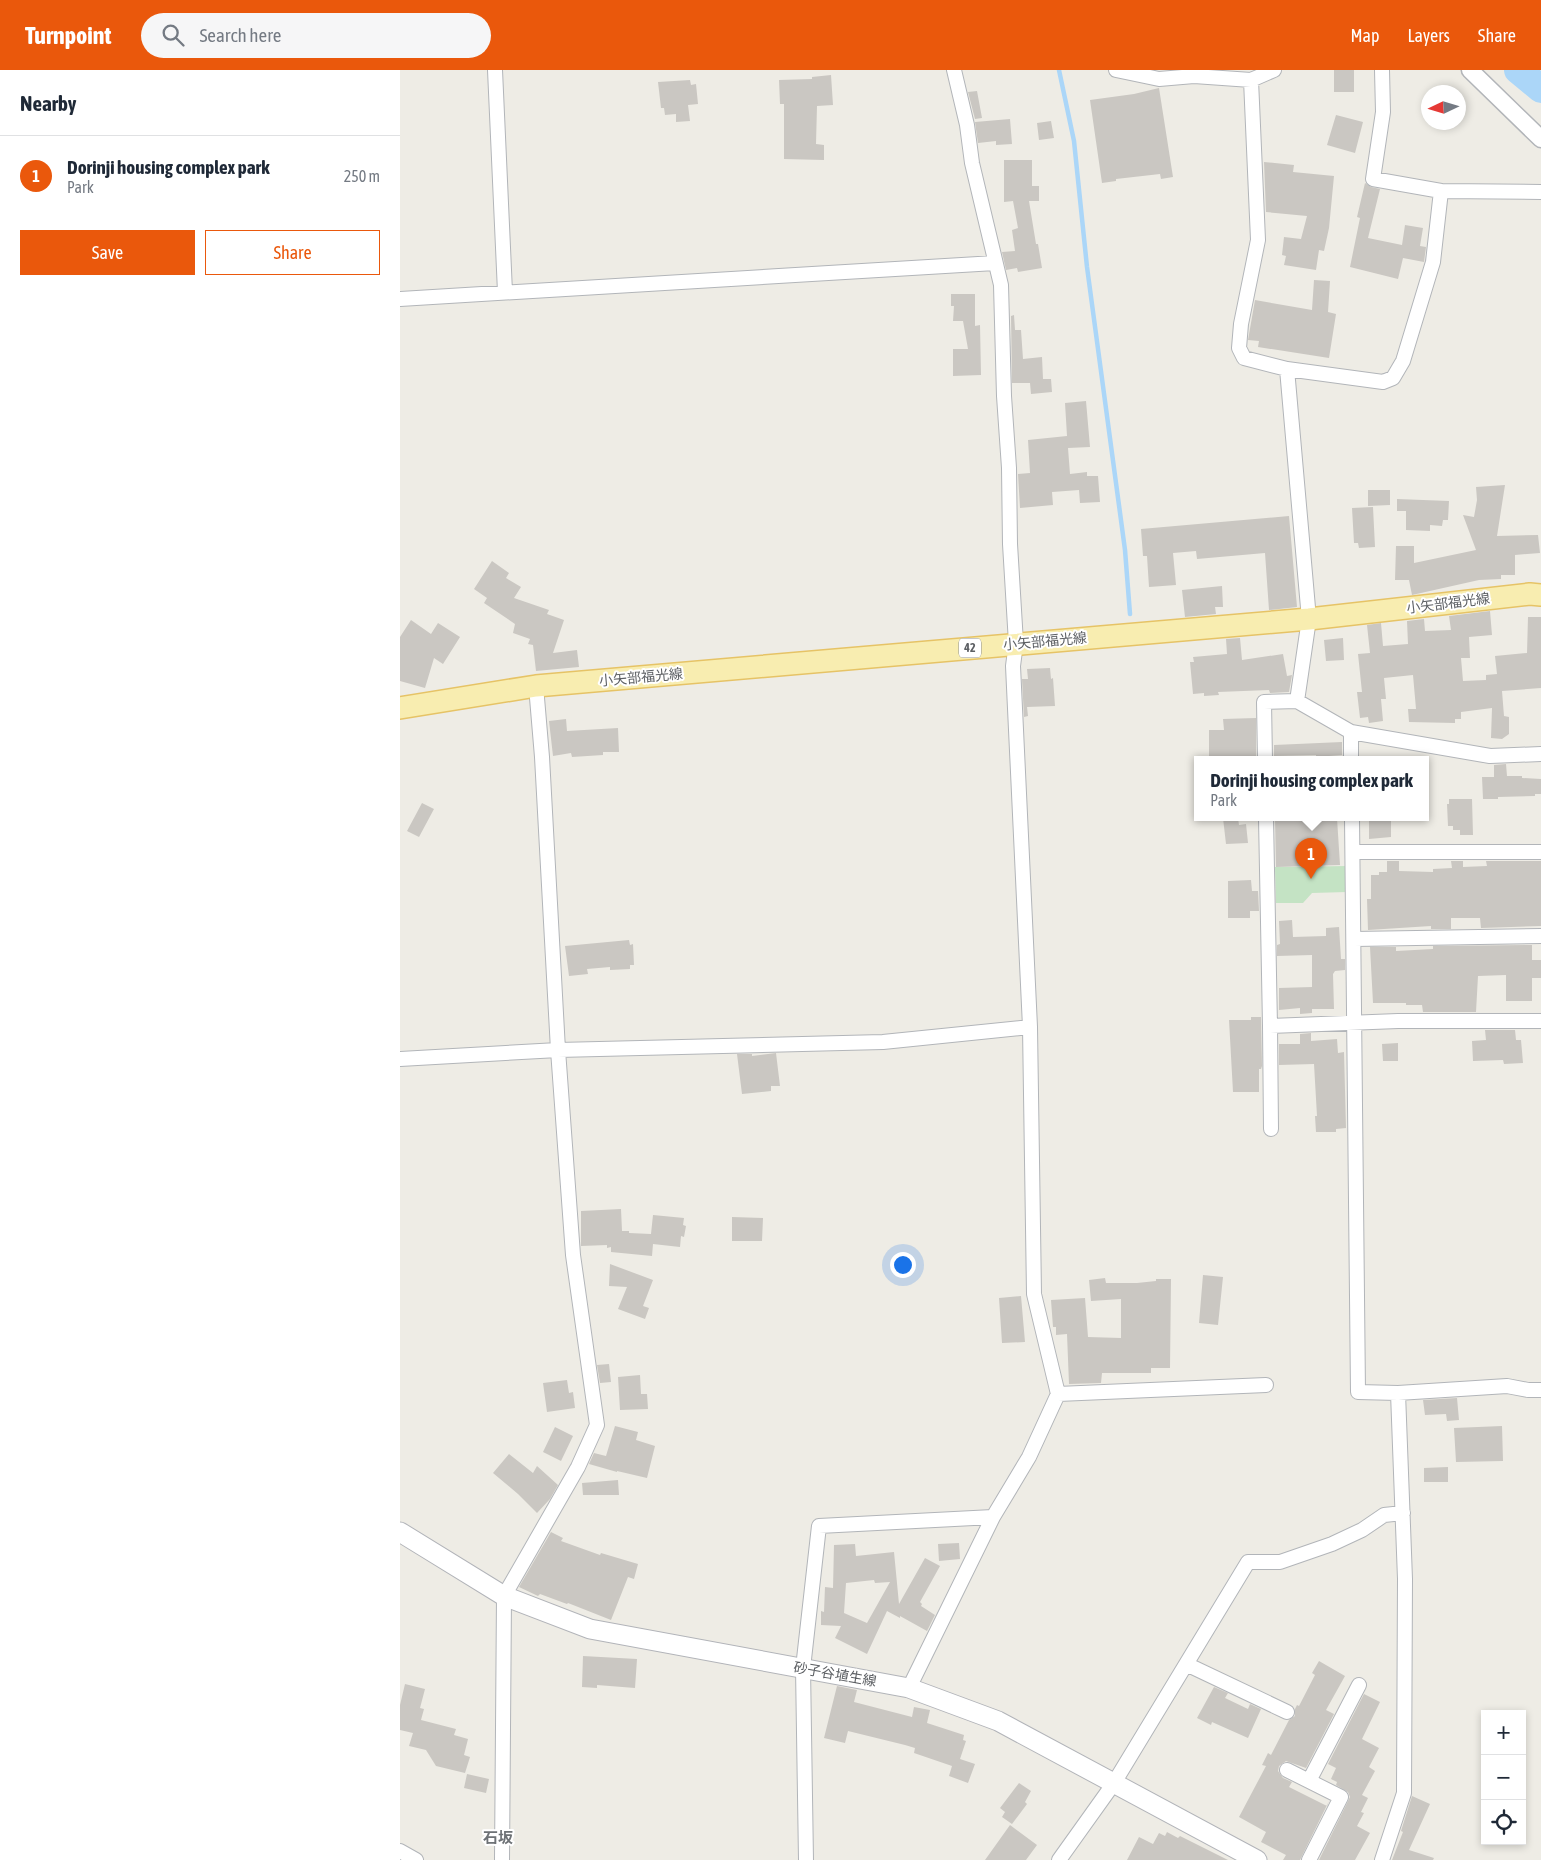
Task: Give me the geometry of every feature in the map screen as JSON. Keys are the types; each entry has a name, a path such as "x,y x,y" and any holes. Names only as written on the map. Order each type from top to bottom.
{"main road":[{"name":"小矢部福光線","path":"400,708 536,686 1309,619 1530,594 1541,595"},
{"name":"砂子谷埴生線","path":"400,1532 504,1596 590,1629 909,1688 998,1721 1256,1860"}],"street":[{"path":"495,70 505,292"},
{"path":"909,1688 994,1517 1029,1457 1058,1394 1034,1294 1030,1027 1013,666 1016,644 1010,544 1009,468 1004,396 1001,285 972,163 967,126 954,70"},
{"path":"1116,70 1159,79 1194,76 1251,80 1274,70"},
{"path":"1382,70 1383,112 1373,179 1441,191 1541,192"},
{"path":"1470,70 1541,139"},
{"path":"1251,80 1258,240 1241,324 1239,348 1244,358 1287,369 1383,382 1394,378 1402,361 1434,262 1441,191"},
{"path":"400,299 505,292 578,290 995,263"},
{"path":"1287,369 1309,619 1297,701"},
{"path":"502,1860 504,1596 578,1467 597,1425 573,1255 558,1050 542,757 536,686"},
{"path":"1265,756 1264,702 1297,701 1351,732 1490,756 1541,754"},
{"path":"1351,732 1351,756"},
{"path":"1266,821 1271,1128"},
{"path":"1352,821 1358,1392 1398,1393 1507,1386 1528,1390 1541,1390"},
{"path":"1353,852 1541,852"},
{"path":"1354,939 1541,936"},
{"path":"1270,1026 1354,1022 1541,1021"},
{"path":"400,1059 558,1050 883,1042 1030,1027"},
{"path":"1058,1394 1266,1385"},
{"path":"1382,1860 1404,1793 1405,1580 1398,1393"},
{"path":"1059,1860 1114,1783 1248,1562 1280,1562 1332,1544 1362,1530 1384,1515 1403,1513"},
{"path":"806,1860 802,1668 819,1526 994,1517"},
{"path":"1186,1664 1287,1712"},
{"path":"1309,1781 1359,1685"},
{"path":"1286,1770 1341,1797 1309,1860"},
{"path":"400,1851 416,1860"}],"green space":[{"path":"1348,866 1347,892 1312,893 1303,903 1276,903 1275,867"}],"building":[{"path":"1334,70 1354,70 1354,92 1334,92"},
{"path":"831,75 833,105 817,106 816,144 824,145 824,160 784,159 784,104 780,104 779,80 812,79 812,77"},
{"path":"690,80 691,85 696,84 698,104 688,105 690,121 676,122 676,114 665,115 664,108 661,108 658,82"},
{"path":"1159,88 1173,177 1161,179 1160,174 1116,179 1116,181 1102,183 1090,100 1134,94"},
{"path":"977,91 982,118 975,119 968,92"},
{"path":"1336,115 1363,122 1355,153 1327,145"},
{"path":"1010,119 1012,144 996,145 996,141 978,143 975,122"},
{"path":"1051,121 1054,138 1039,140 1037,123"},
{"path":"1004,160 1032,160 1032,186 1039,186 1039,201 1029,201 1042,268 1018,272 1017,268 1006,270 1002,252 1015,251 1012,230 1018,228 1013,201 1004,202"},
{"path":"1264,162 1294,165 1293,172 1334,176 1329,228 1324,251 1319,250 1316,270 1284,265 1286,256 1282,255 1284,237 1301,239 1307,216 1266,212"},
{"path":"1365,183 1380,189 1368,238 1402,245 1405,225 1423,228 1420,246 1426,247 1424,262 1403,258 1398,279 1350,267 1360,218 1357,217"},
{"path":"1314,280 1330,281 1328,312 1336,314 1329,358 1258,347 1259,341 1248,340 1255,300 1312,310"},
{"path":"951,294 975,294 975,326 980,325 981,375 953,376 953,349 968,349 963,321 953,321 954,306 951,306"},
{"path":"1014,315 1015,330 1021,330 1023,359 1042,357 1043,379 1051,379 1052,392 1031,394 1030,383 1012,383 1011,316"},
{"path":"1086,401 1090,447 1068,448 1070,474 1087,472 1087,476 1098,476 1100,502 1080,503 1079,490 1052,492 1053,505 1020,508 1018,474 1030,473 1028,440 1067,436 1065,403"},
{"path":"1505,485 1497,536 1538,535 1540,553 1515,555 1515,575 1501,575 1501,579 1479,580 1412,595 1409,580 1395,580 1396,546 1414,546 1414,563 1476,550 1463,515 1474,517 1477,500 1476,487"},
{"path":"1368,490 1390,490 1390,505 1368,506"},
{"path":"1397,499 1449,501 1448,520 1443,520 1442,526 1430,525 1430,531 1406,530 1406,511 1397,511"},
{"path":"1373,507 1375,547 1359,548 1358,543 1354,543 1352,508"},
{"path":"1289,516 1297,607 1269,610 1265,553 1197,559 1196,551 1173,553 1176,585 1149,587 1147,556 1143,556 1141,529"},
{"path":"492,561 509,573 506,578 521,587 514,598 549,610 547,614 564,620 553,653 577,650 579,667 536,671 533,645 528,644 530,639 513,633 515,624 484,603 487,598 474,589"},
{"path":"1222,586 1223,607 1215,607 1216,614 1185,617 1182,590"},
{"path":"1490,611 1492,635 1469,637 1470,658 1461,658 1463,681 1486,680 1486,675 1497,674 1495,656 1527,653 1528,617 1541,617 1541,688 1502,691 1504,716 1509,717 1509,734 1502,739 1491,738 1492,708 1461,712 1461,719 1455,719 1455,723 1409,722 1408,709 1416,709 1413,675 1384,678 1386,699 1381,699 1383,721 1369,723 1368,717 1360,718 1357,692 1362,692 1358,654 1370,653 1367,625 1381,623 1383,646 1408,644 1407,621 1424,619 1425,631 1451,630 1449,616"},
{"path":"411,620 431,634 438,623 460,637 443,664 434,658 425,688 400,681 400,637"},
{"path":"1240,638 1242,660 1283,654 1287,676 1292,675 1289,692 1270,693 1269,690 1218,692 1219,695 1204,696 1204,693 1193,694 1190,662 1194,662 1193,657 1227,654 1226,639"},
{"path":"1343,638 1344,660 1326,661 1324,640"},
{"path":"1050,668 1051,679 1053,678 1055,706 1027,707 1028,716 1024,717 1022,679 1028,679 1027,669"},
{"path":"1256,718 1256,756 1209,756 1209,730 1224,730 1223,719"},
{"path":"566,719 567,731 618,728 619,752 603,752 603,755 572,757 571,753 553,756 549,721"},
{"path":"1342,742 1342,755 1274,756 1274,745"},
{"path":"1506,764 1507,776 1541,779 1541,794 1483,799 1482,777 1494,777 1494,765"},
{"path":"1449,799 1472,799 1473,835 1460,835 1460,830 1453,830 1453,826 1448,826 1447,804 1449,804"},
{"path":"422,803 434,809 419,837 407,831"},
{"path":"1223,821 1238,821 1239,825 1246,824 1248,843 1226,844"},
{"path":"1275,821 1337,821 1340,865 1276,867"},
{"path":"1369,821 1391,821 1391,837 1369,839"},
{"path":"1387,861 1399,861 1399,871 1433,872 1433,869 1452,868 1451,861 1463,861 1463,867 1487,866 1486,861 1541,861 1541,926 1481,928 1480,918 1451,918 1451,929 1431,929 1431,926 1368,930 1367,899 1371,899 1371,875 1387,872"},
{"path":"1251,880 1252,891 1258,891 1259,911 1250,911 1250,918 1228,918 1228,881"},
{"path":"1292,920 1293,937 1326,936 1326,928 1339,927 1341,959 1345,959 1345,970 1335,971 1333,974 1334,1009 1312,1009 1312,1013 1300,1014 1300,1008 1279,1010 1279,988 1312,987 1312,955 1277,956 1277,945 1280,944 1279,921"},
{"path":"629,940 630,945 633,944 634,965 630,965 630,969 610,970 610,967 587,969 588,974 569,976 565,946"},
{"path":"1532,945 1532,960 1541,960 1541,978 1532,978 1532,1001 1506,1001 1506,975 1478,976 1476,1012 1423,1012 1422,1005 1373,1003 1370,947 1396,947 1396,951 1433,949 1433,946"},
{"path":"1251,1017 1261,1017 1262,1066 1259,1069 1259,1092 1233,1092 1229,1020 1251,1020"},
{"path":"1485,1030 1515,1030 1516,1040 1521,1040 1523,1063 1504,1064 1503,1060 1473,1061 1472,1041 1486,1040"},
{"path":"1311,1033 1311,1041 1337,1039 1338,1053 1344,1052 1346,1128 1336,1129 1336,1132 1316,1132 1314,1064 1279,1065 1279,1044 1300,1044 1300,1034"},
{"path":"1398,1043 1398,1061 1383,1061 1382,1044"},
{"path":"776,1053 780,1086 771,1086 771,1091 742,1094 737,1054 752,1054 752,1056"},
{"path":"621,1209 622,1231 629,1231 629,1233 651,1234 653,1215 684,1218 683,1225 686,1226 684,1237 681,1236 680,1247 653,1244 652,1256 611,1252 611,1247 607,1248 607,1245 581,1246 581,1211"},
{"path":"732,1217 763,1218 762,1241 732,1241"},
{"path":"610,1264 653,1280 643,1306 649,1308 645,1319 618,1309 627,1287 609,1286"},
{"path":"1203,1275 1223,1277 1218,1325 1199,1323"},
{"path":"1105,1278 1106,1283 1137,1283 1156,1281 1156,1279 1171,1279 1170,1368 1151,1368 1151,1373 1102,1373 1101,1383 1069,1384 1067,1334 1056,1335 1056,1327 1053,1327 1051,1300 1085,1298 1088,1337 1121,1338 1121,1299 1091,1301 1089,1280"},
{"path":"1021,1296 1025,1342 1002,1343 999,1298"},
{"path":"609,1364 611,1382 600,1383 597,1365"},
{"path":"640,1375 641,1394 647,1394 648,1409 620,1410 618,1377"},
{"path":"567,1380 569,1393 573,1392 575,1408 547,1412 543,1383"},
{"path":"1457,1398 1459,1420 1447,1421 1446,1414 1425,1415 1423,1400"},
{"path":"615,1426 638,1432 636,1440 655,1446 647,1478 589,1464 594,1453 606,1456"},
{"path":"1502,1426 1503,1461 1456,1462 1454,1428"},
{"path":"555,1427 573,1436 561,1461 543,1452"},
{"path":"509,1454 533,1473 537,1466 558,1485 550,1499 537,1513 493,1473"},
{"path":"1448,1467 1448,1482 1424,1482 1424,1468"},
{"path":"618,1480 619,1495 583,1495 582,1483"},
{"path":"551,1532 563,1538 561,1541 600,1555 601,1553 638,1564 634,1579 628,1577 611,1620 568,1603 540,1594 538,1596 519,1587"},
{"path":"959,1543 960,1559 939,1561 938,1544"},
{"path":"855,1544 856,1556 894,1552 899,1604 925,1558 940,1566 920,1602 921,1606 935,1615 927,1631 887,1611 867,1654 835,1638 841,1626 821,1625 821,1611 824,1612 825,1587 833,1588 834,1545","holes":["874,1580 875,1583 890,1582 867,1623 844,1613 846,1583"]},
{"path":"583,1656 637,1659 635,1688 597,1685 597,1688 582,1687"},
{"path":"1319,1661 1345,1676 1326,1710 1334,1714 1306,1768 1286,1761 1279,1766 1278,1771 1283,1778 1292,1782 1289,1787 1327,1806 1300,1860 1283,1860 1286,1855 1261,1842 1266,1832 1239,1817 1266,1766 1262,1765 1268,1753 1271,1755 1289,1720 1295,1716 1295,1709 1297,1705 1299,1706 1315,1675 1312,1673"},
{"path":"405,1684 425,1689 420,1708 424,1709 421,1720 456,1729 454,1735 468,1739 464,1755 470,1757 465,1773 436,1766 426,1750 409,1746 413,1733 400,1730 400,1705"},
{"path":"837,1686 857,1690 854,1702 912,1717 914,1707 930,1710 927,1723 964,1735 963,1740 966,1741 960,1759 975,1764 968,1783 949,1776 952,1766 914,1753 915,1748 848,1731 845,1743 824,1738"},
{"path":"1214,1687 1228,1693 1225,1698 1248,1709 1250,1704 1261,1709 1248,1738 1212,1722 1211,1725 1197,1718"},
{"path":"1364,1694 1380,1702 1362,1739 1379,1748 1369,1767 1375,1771 1362,1795 1368,1798 1361,1812 1364,1813 1357,1826 1370,1833 1355,1860 1319,1860 1350,1797 1348,1792 1336,1785 1337,1782 1331,1779 1336,1768 1328,1764"},
{"path":"467,1774 489,1779 486,1793 464,1788"},
{"path":"1019,1783 1031,1791 1025,1802 1027,1804 1012,1824 1002,1817 1005,1812 1000,1808"},
{"path":"1412,1796 1430,1804 1409,1850 1434,1858 1433,1860 1392,1860 1403,1832 1401,1831"},
{"path":"1010,1825 1037,1845 1026,1860 985,1860"},
{"path":"1167,1832 1178,1838 1180,1836 1228,1860 1127,1860 1139,1837 1153,1844 1159,1833 1165,1836"}],"waterway":[{"path":"1059,70 1074,141 1087,267 1125,550 1130,614"},
{"path":"1518,70 1541,89"}],"place":[{"name":"Dorinji housing complex park","path":"1311,879"}],"district":[{"name":"石坂","path":"498,1837"}]}
